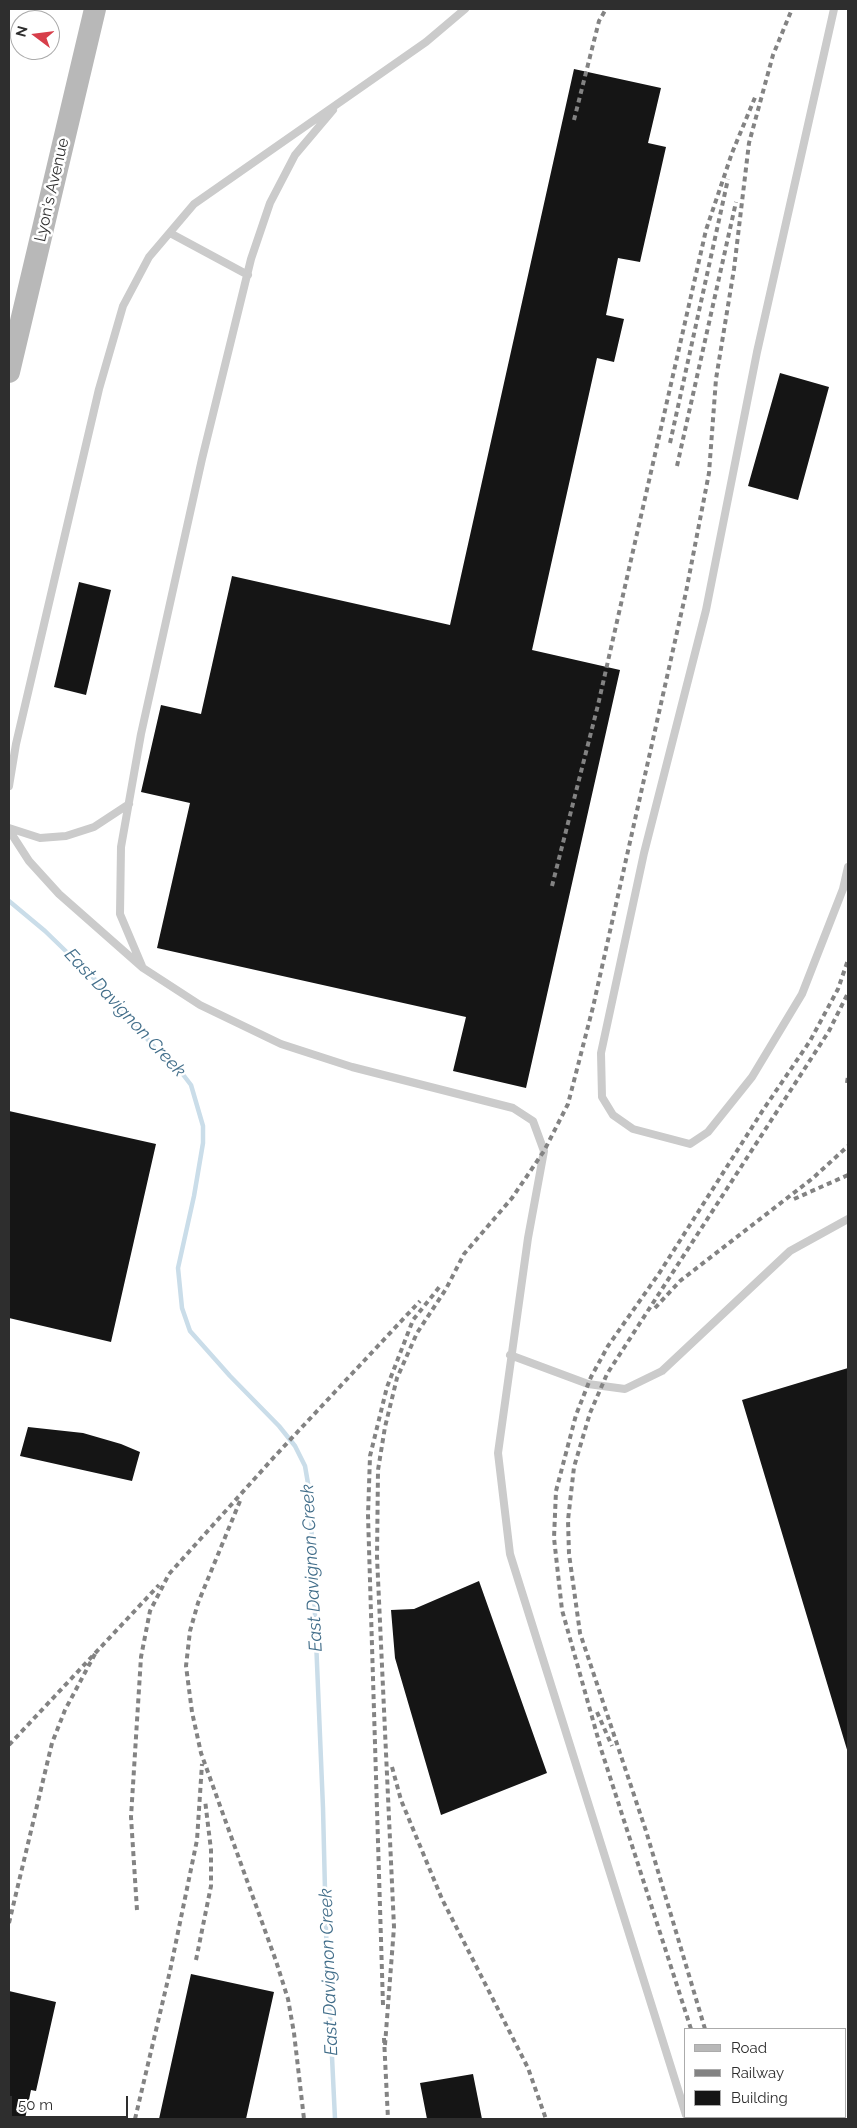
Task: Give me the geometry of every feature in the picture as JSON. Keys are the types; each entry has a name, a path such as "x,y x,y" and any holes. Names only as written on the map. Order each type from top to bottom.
{"main road":[{"name":"Lyon's Avenue","path":"9,372 95,9"}],"lane":[{"path":"9,786 16,744 99,389 122,306 149,257 194,204 426,42 464,9"},
{"path":"834,9 757,352 706,610 644,853 600,1053 602,1097 613,1115 634,1129 690,1144 708,1132 752,1077 802,994 843,889 848,868"},
{"path":"143,968 120,914 121,847 141,734 202,459 248,275 270,203 295,155 341,101"},
{"path":"170,233 248,275"},
{"path":"9,829 40,838 66,836 94,827 129,804"},
{"path":"9,829 29,862 59,894 143,968 200,1005 281,1044 352,1067 512,1108 533,1121 544,1151 510,1355 498,1453 510,1554 684,2111"},
{"path":"510,1355 588,1384 625,1389 662,1371 790,1251 848,1219"}],"building":[{"path":"574,69 661,88 648,143 666,147 640,262 618,258 606,315 624,319 614,362 597,358 532,650 620,670 526,1088 453,1071 466,1017 157,948 190,803 141,792 161,705 201,714 232,576 450,625"},
{"path":"780,373 829,387 798,500 748,486"},
{"path":"79,582 111,590 86,695 54,687"},
{"path":"9,1111 156,1144 111,1342 9,1318"},
{"path":"848,1368 848,1753 742,1400"},
{"path":"28,1427 83,1433 121,1444 140,1452 132,1481 20,1456"},
{"path":"479,1581 547,1773 441,1815 395,1658 391,1610 414,1609"},
{"path":"191,1974 274,1992 246,2119 159,2119"},
{"path":"9,1991 56,2002 36,2091 31,2090 25,2119 9,2119"},
{"path":"473,2074 482,2119 427,2119 420,2083"}],"waterway":[{"name":"East Davignon Creek","path":"9,901 45,931 107,991 160,1054 178,1068 191,1085 203,1126 203,1143 194,1196 178,1268 182,1308 190,1331 230,1376 279,1426 295,1446 305,1466 310,1495 323,1808 326,1932 335,2119"}],"railway":[{"path":"574,120 599,21 606,9"},
{"path":"385,2045 394,1927 377,1557 378,1470 385,1427 397,1378 417,1333 446,1289 464,1254 512,1198 544,1151 568,1104 593,1007 686,592 709,473 716,379 734,269 749,143 773,55 792,9"},
{"path":"552,886 598,705 706,230 732,153 756,95"},
{"path":"670,443 728,179"},
{"path":"677,466 736,202"},
{"path":"691,2028 601,1749 562,1610 554,1538 556,1491 576,1415 591,1377 608,1346 660,1272 763,1110 810,1041 838,989 848,960"},
{"path":"705,2028 646,1831 580,1633 569,1554 568,1520 574,1467 590,1413 607,1374 829,1031 848,993"},
{"path":"847,1083 848,1076"},
{"path":"655,1308 680,1281 813,1178 848,1146"},
{"path":"794,1199 848,1175"},
{"path":"383,2005 368,1515 370,1456 387,1387 413,1320 441,1285"},
{"path":"137,1910 131,1817 141,1657 150,1611 169,1574 275,1456 420,1301"},
{"path":"240,1501 198,1603 190,1631 186,1666 192,1712 201,1753 288,1999 304,2119"},
{"path":"9,1745 159,1585"},
{"path":"9,1923 52,1743 65,1710 96,1652"},
{"path":"597,1712 612,1746"},
{"path":"135,2119 170,1971 197,1840 202,1764"},
{"path":"392,1767 401,1800 442,1899 528,2068 546,2119"},
{"path":"196,1960 211,1886 211,1850 205,1800"},
{"path":"384,2038 388,2119"}]}
